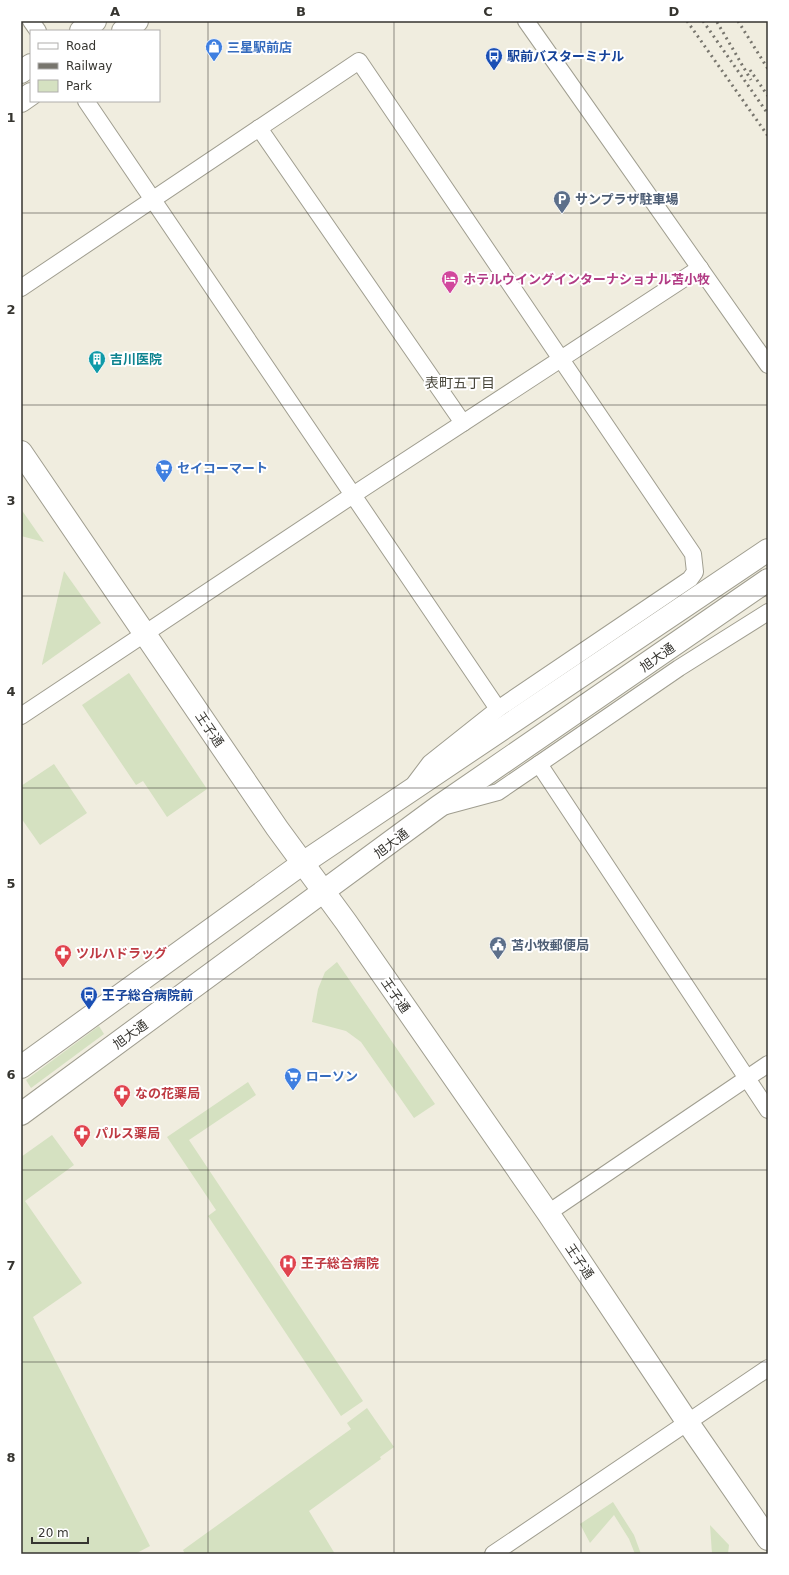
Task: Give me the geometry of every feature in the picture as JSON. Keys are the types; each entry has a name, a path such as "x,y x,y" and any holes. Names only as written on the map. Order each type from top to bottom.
{"street":[{"path":"31,21 37,30"},
{"path":"82,30 95,21"},
{"path":"124,30 137,21"},
{"path":"526,21 768,365"},
{"path":"21,288 359,61 692,554 695,572 690,579 498,709 430,763 406,794"},
{"path":"21,72 30,66"},
{"path":"21,101 30,95"},
{"path":"87,102 498,709"},
{"path":"259,128 464,422"},
{"path":"21,716 353,495 700,268"},
{"name":"王子通","path":"21,452 303,864 548,1213 688,1423 768,1539"},
{"name":"旭大通","path":"21,1067 303,864 768,550"},
{"name":"旭大通","path":"21,1114 438,808 768,580"},
{"path":"438,808 498,792 679,668 768,612"},
{"path":"539,764 768,1110"},
{"path":"548,1213 768,1064"},
{"path":"493,1554 768,1368"}],"green space":[{"path":"21,509 44,542 21,536"},
{"path":"64,571 101,623 42,665 42,664"},
{"path":"129,673 207,789 167,817 143,781 136,785 82,705"},
{"path":"54,764 87,813 40,845 21,818 21,786"},
{"path":"337,962 435,1104 414,1118 361,1042 346,1031 312,1022 318,989 325,972"},
{"path":"99,1026 104,1034 31,1088 26,1080"},
{"path":"248,1082 256,1095 189,1140 363,1401 341,1416 208,1216 216,1210 167,1137"},
{"path":"52,1135 74,1165 25,1201 82,1283 33,1317 150,1546 135,1554 21,1554 21,1157"},
{"path":"367,1408 394,1447 380,1457 381,1459 309,1511 335,1554 185,1554 183,1550 351,1429 347,1423"},
{"path":"613,1502 634,1535 641,1554 635,1554 629,1539 614,1515 590,1543 580,1524"},
{"path":"710,1525 729,1545 728,1554 712,1554"}],"railway":[{"path":"687,21 768,136"},
{"path":"703,21 768,114"},
{"path":"738,21 768,69"},
{"path":"717,22 751,80"},
{"path":"750,70 768,96"}],"place":[{"name":"三星駅前店","path":"214,62"},
{"name":"駅前バスターミナル","path":"494,71"},
{"name":"サンプラザ駐車場","path":"562,214"},
{"name":"ホテルウイングインターナショナル苫小牧","path":"450,294"},
{"name":"吉川医院","path":"97,374"},
{"name":"セイコーマート","path":"164,483"},
{"name":"苫小牧郵便局","path":"498,960"},
{"name":"ツルハドラッグ","path":"63,968"},
{"name":"王子総合病院前","path":"89,1010"},
{"name":"ローソン","path":"293,1091"},
{"name":"なの花薬局","path":"122,1108"},
{"name":"パルス薬局","path":"82,1148"},
{"name":"王子総合病院","path":"288,1278"}],"district":[{"name":"表町五丁目","path":"460,383"}]}
